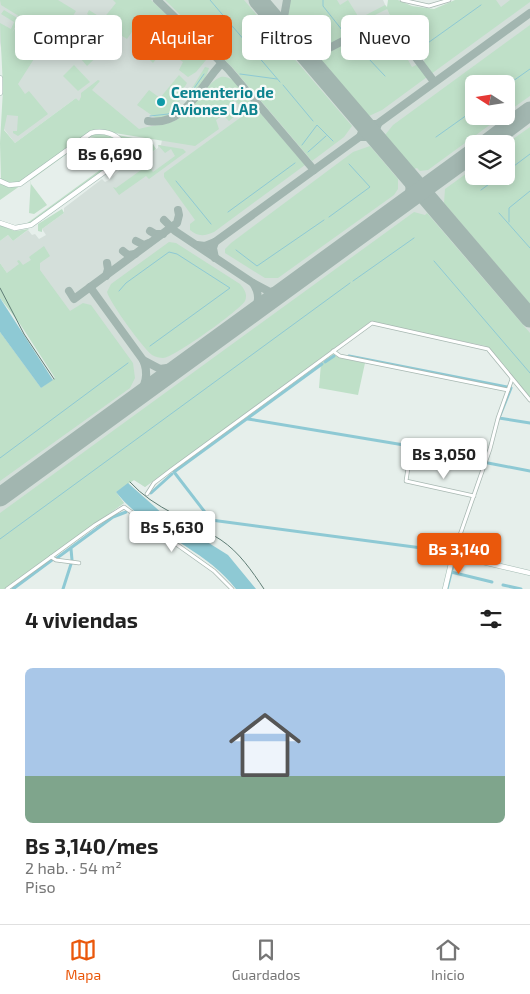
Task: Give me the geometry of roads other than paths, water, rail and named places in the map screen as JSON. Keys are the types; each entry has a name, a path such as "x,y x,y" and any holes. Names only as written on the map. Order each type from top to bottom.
{"street":[{"path":"402,0 426,6 449,0"},
{"path":"0,78 0,93"},
{"path":"0,181 9,186 20,184 91,133 114,134 123,146 124,153 121,160 31,226 15,228 0,223"},
{"path":"148,494 154,483 374,323 486,348 530,400"},
{"path":"333,351 340,356 508,390"},
{"path":"445,589 454,555 512,379"},
{"path":"408,468 406,481 474,496"},
{"path":"7,589 51,556 124,507 214,571 232,589"},
{"path":"454,555 530,573"},
{"path":"51,556 56,560 79,563"}],"water":[{"path":"0,298 53,380 41,388 0,332"},
{"path":"128,483 164,515 228,555 256,589 236,589 223,574 208,562 144,519 116,492"}],"waterway":[{"path":"210,0 280,82"},
{"path":"323,0 323,6 341,29"},
{"path":"429,42 481,5"},
{"path":"370,60 385,76"},
{"path":"515,80 530,69"},
{"path":"190,94 204,74"},
{"path":"240,74 277,79"},
{"path":"283,85 313,121"},
{"path":"150,116 168,114 175,110"},
{"path":"436,137 465,116"},
{"path":"302,145 317,125 333,141"},
{"path":"308,152 326,136"},
{"path":"515,165 530,154"},
{"path":"228,212 295,163"},
{"path":"329,217 370,187 349,164"},
{"path":"176,181 211,224"},
{"path":"481,190 488,185"},
{"path":"509,222 509,208 530,191"},
{"path":"499,213 530,248"},
{"path":"236,250 257,266 324,220"},
{"path":"353,281 414,238"},
{"path":"119,291 126,283 169,252 177,254 230,288 150,346"},
{"path":"434,261 530,373"},
{"path":"0,539 350,283"},
{"path":"325,362 334,356"},
{"path":"349,356 507,387"},
{"path":"0,458 128,363"},
{"path":"322,364 174,472 211,520 452,552"},
{"path":"511,388 499,418 530,423"},
{"path":"248,419 410,446 483,462"},
{"path":"488,463 530,471"},
{"path":"151,493 172,474"},
{"path":"57,558 113,517 126,512"},
{"path":"71,549 72,560"},
{"path":"447,589 455,558"},
{"path":"13,589 52,560"},
{"path":"63,589 71,564"},
{"path":"451,572 492,582"},
{"path":"503,585 521,589"}],"tram line":[{"path":"0,288 24,334 54,379"},
{"path":"130,482 150,500 228,545 245,562 264,589"}],"place":[{"name":"Cementerio de Aviones LAB","path":"161,102"}]}
